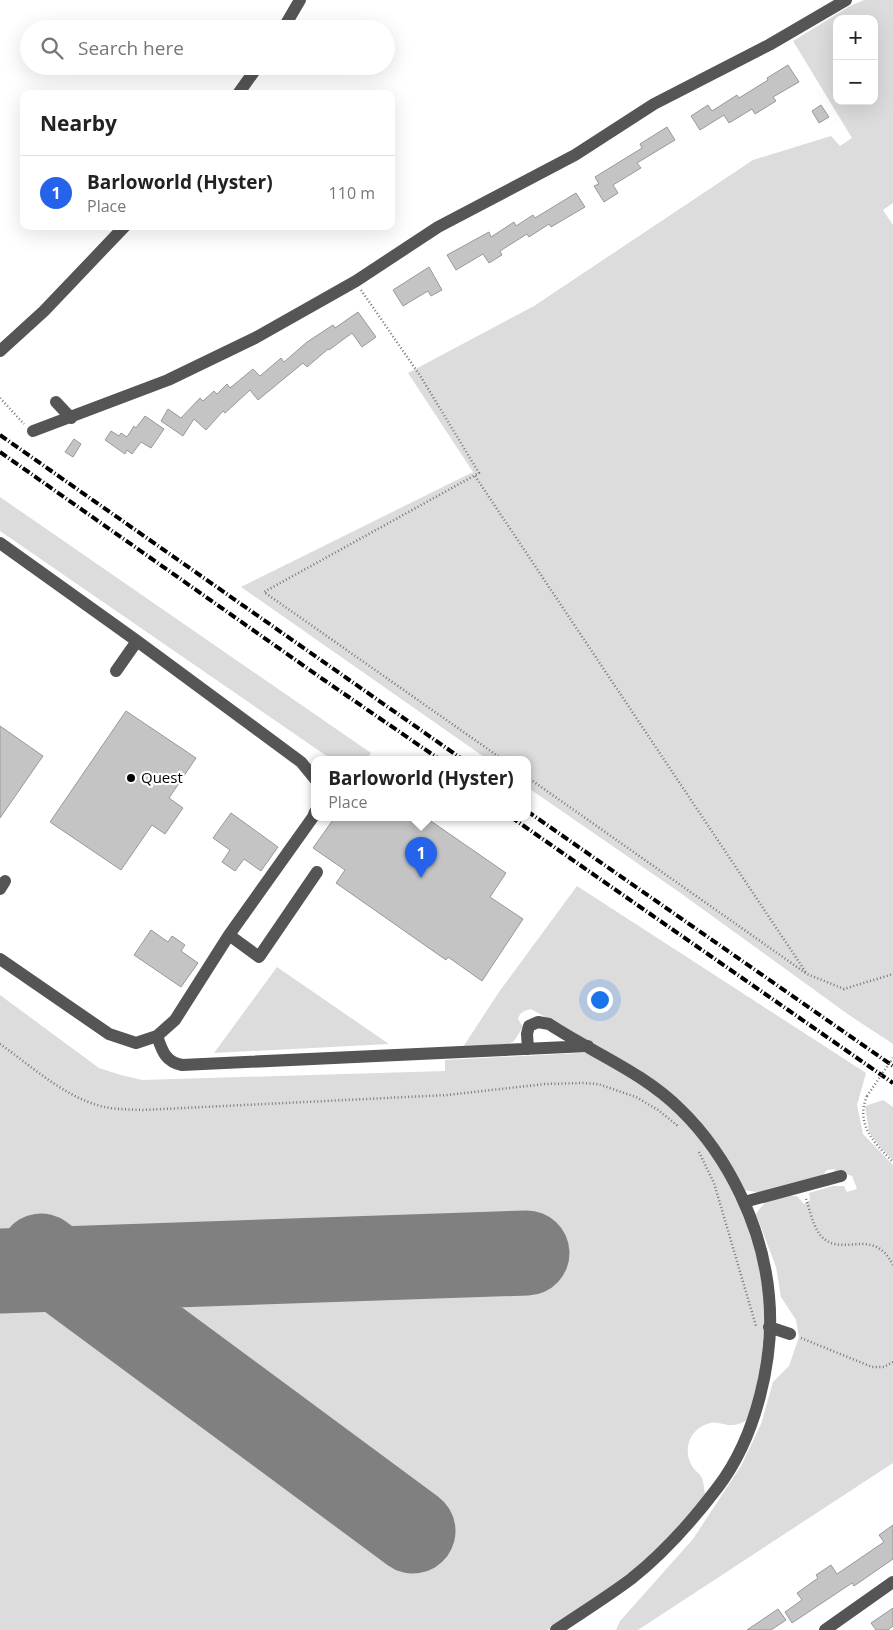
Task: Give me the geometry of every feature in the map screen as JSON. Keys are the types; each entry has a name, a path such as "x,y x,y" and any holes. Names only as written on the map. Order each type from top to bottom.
{"street":[{"path":"288,20 300,0"},
{"path":"33,431 168,380 255,338 356,281 438,227 567,160 654,104 768,45 846,0"},
{"path":"241,90 252,75"},
{"path":"0,351 44,311 122,230"},
{"path":"56,402 71,418"},
{"path":"0,543 301,762 311,774"},
{"path":"116,671 137,641"},
{"path":"0,958 109,1034 136,1043 157,1036 175,1020 229,935 311,820"},
{"path":"229,935 258,957 317,872"},
{"path":"528,1049 527,1030 533,1023 549,1024 632,1071 682,1110 708,1140 726,1166 744,1202 759,1246 767,1282 770,1310 763,1327 765,1370 756,1409 737,1456 718,1486 692,1518 643,1568 616,1590 556,1630"},
{"path":"157,1036 167,1057 173,1063 182,1065 588,1046"},
{"path":"744,1202 804,1193 842,1176"},
{"path":"763,1327 790,1334"},
{"path":"825,1630 893,1582"}],"path":[{"path":"356,281 367,300 422,378 479,473 264,592 498,756"},
{"path":"0,398 33,431"},
{"path":"475,476 807,974"},
{"path":"531,780 807,974 844,989 893,974"},
{"path":"0,1044 79,1098 98,1105 118,1109 448,1095 545,1084 583,1083 598,1084 636,1097 658,1110 681,1129"},
{"path":"893,1058 867,1096 863,1106 867,1132 893,1162"},
{"path":"697,1148 714,1183 763,1327"},
{"path":"804,1193 817,1229 825,1239 841,1244 875,1245 888,1255 893,1265"},
{"path":"790,1334 872,1367 884,1367 893,1362"}],"shaded area":[{"path":"864,0 893,0 893,203 883,210 893,225 893,1044 849,1015 679,892 531,790 531,756 483,756 241,587 473,472 408,373 534,306 753,160 831,136 840,146 852,138 793,41 833,16 833,105 878,105 878,15 835,15"},
{"path":"0,497 371,753 369,756 327,756 0,531"},
{"path":"577,886 866,1073 857,1105 863,1134 893,1165 893,1463 638,1630 616,1630 620,1621 693,1539 741,1466 761,1424 773,1382 789,1366 799,1337 796,1320 781,1297 776,1267 756,1214 760,1208 773,1198 797,1196 804,1204 810,1200 809,1193 833,1186 844,1186 847,1192 857,1189 852,1176 833,1173 835,1169 827,1170 821,1177 762,1193 744,1190 711,1135 671,1097 627,1064 531,1009 520,1015 518,1019 523,1027 514,1041 508,1044 463,1047 499,992"},
{"path":"277,967 389,1044 214,1053"},
{"path":"0,995 99,1068 142,1080 445,1071 445,1060 579,1053 589,1053 632,1075 696,1130 739,1198 759,1265 766,1309 760,1375 748,1420 735,1425 710,1423 703,1426 693,1434 688,1446 689,1459 701,1477 705,1494 669,1536 645,1560 622,1579 548,1630 0,1630"},
{"path":"883,1100 893,1107 893,1160 869,1132 865,1106"}],"building":[{"path":"788,65 799,82 773,97 776,101 755,114 752,109 729,123 724,115 700,130 691,116 708,105 712,111 737,95 739,98"},
{"path":"821,105 829,117 819,123 812,111"},
{"path":"667,127 675,140 637,163 641,168 613,185 618,193 604,202 594,186 599,184 595,177 642,148 640,144"},
{"path":"576,193 585,207 551,227 549,224 529,237 527,234 500,251 502,255 489,263 483,254 456,270 447,255 489,232 491,237 514,222 516,226 533,215 535,218"},
{"path":"429,267 442,290 431,296 428,291 403,306 393,290"},
{"path":"358,312 376,337 362,347 352,333 328,349 307,367 303,363 258,400 250,390 225,413 223,411 206,430 194,419 183,436 161,421 168,409 181,418 200,398 203,401 214,391 217,394 227,384 230,388 253,369 260,376 281,358 284,362 307,342 333,325 335,328"},
{"path":"145,416 164,429 151,448 141,442 132,454 127,450 125,454 105,440 111,431 119,436 121,433 127,437 134,426 136,428"},
{"path":"74,439 81,444 73,457 65,452"},
{"name":"Quest","path":"126,711 196,758 169,798 183,808 165,834 152,825 121,870 50,822"},
{"path":"0,726 43,756 0,818"},
{"path":"231,813 278,847 261,871 244,859 235,871 222,862 230,850 213,838"},
{"path":"332,821 431,821 506,873 490,897 523,919 482,981 448,957 446,960 336,883 345,870 313,848"},
{"path":"151,930 168,942 172,936 185,945 181,951 198,963 181,987 134,955"},
{"path":"893,1525 893,1559 854,1586 852,1583 792,1623 785,1612 802,1600 797,1593 818,1578 816,1575 831,1565 837,1574 884,1542 879,1535"},
{"path":"893,1608 893,1626 888,1630 876,1630 871,1623"},
{"path":"778,1609 786,1620 771,1630 747,1630"}],"runway":[{"path":"0,1271 527,1253"},
{"path":"41,1256 413,1531"}],"railway":[{"path":"0,435 458,756"},
{"path":"0,452 435,756"},
{"path":"531,814 893,1066"},
{"path":"517,821 893,1083"}],"place":[{"name":"Quest","path":"131,778"},
{"name":"Barloworld (Hyster)","path":"421,878"}]}
